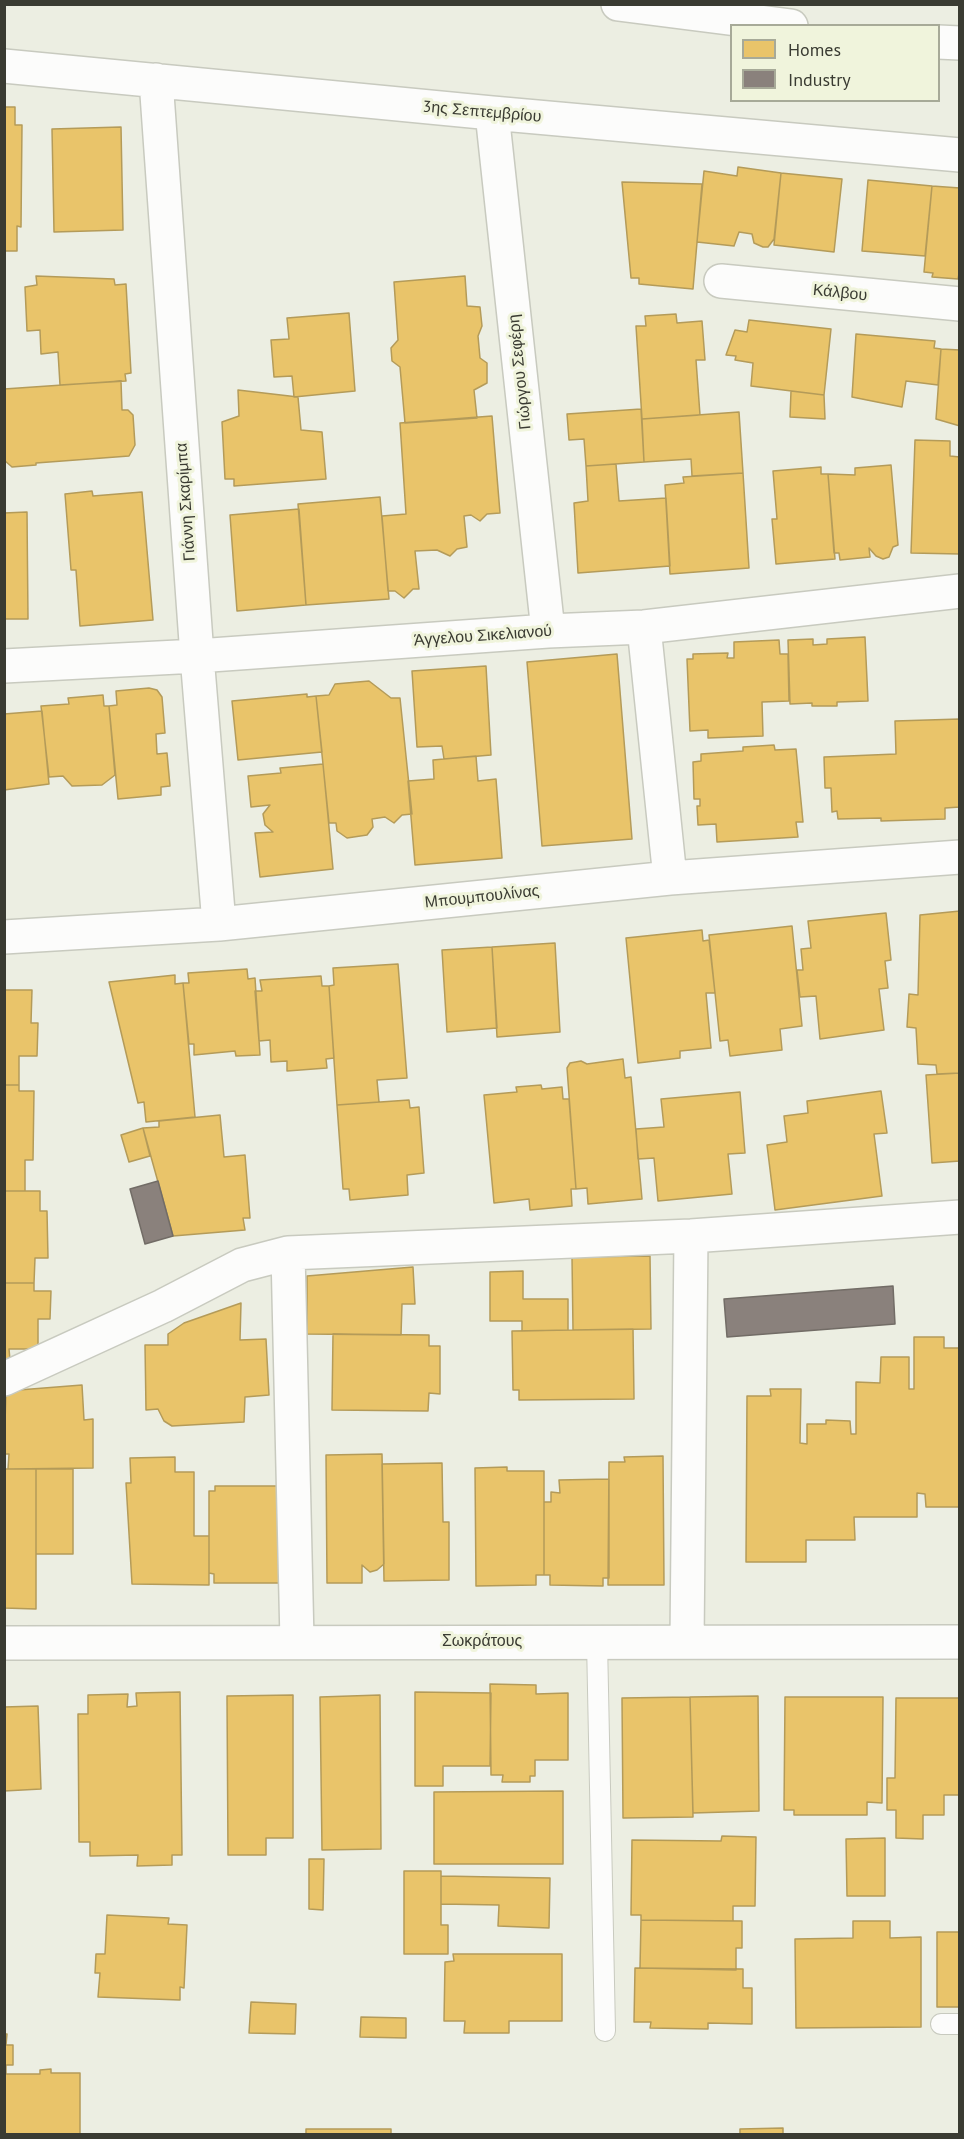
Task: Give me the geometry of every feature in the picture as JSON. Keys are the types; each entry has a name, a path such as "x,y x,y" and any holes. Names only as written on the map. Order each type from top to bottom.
{"street":[{"path":"627,5 775,24"},
{"path":"940,42 960,43"},
{"name":"3ης Σεπτεμβρίου","path":"4,66 960,155"},
{"name":"Γιάννη Σκαρίμπα","path":"156,80 197,657 219,924"},
{"name":"Γιώργου Σεφέρη","path":"492,113 548,631"},
{"name":"Κάλβου","path":"721,281 960,304"},
{"name":"Άγγελου Σικελιανού","path":"4,666 197,657 548,631 644,627 960,591"},
{"path":"644,627 670,878"},
{"name":"Μπουμπουλίνας","path":"4,937 219,924 670,878 960,857"},
{"path":"4,1379 162,1306 243,1265 288,1253 691,1236 960,1217"},
{"path":"687,1641 691,1236"},
{"path":"288,1253 297,1641"},
{"name":"Σωκράτους","path":"4,1643 960,1642"}],"lane":[{"path":"597,1641 605,2031"}],"building: Homes":[{"path":"4,107 15,107 15,125 22,125 21,227 17,226 17,251 4,251"},
{"path":"121,127 123,230 54,232 52,129"},
{"path":"738,167 781,173 774,239 768,247 763,247 754,243 752,234 739,232 734,246 697,242 704,171 737,176"},
{"path":"781,173 842,179 834,252 774,245"},
{"path":"868,180 932,186 925,256 862,251"},
{"path":"622,182 702,184 693,289 639,284 639,278 631,278"},
{"path":"932,186 960,188 958,279 932,277 933,273 924,272"},
{"path":"36,276 114,279 115,285 126,284 131,373 125,374 126,381 60,385 58,352 41,354 40,330 27,331 25,287 37,285"},
{"path":"465,276 467,306 480,307 482,326 478,336 480,358 487,363 487,383 474,390 477,418 405,423 400,367 392,361 391,348 398,340 394,282"},
{"path":"349,313 355,391 294,397 292,376 274,377 271,340 289,339 287,318"},
{"path":"676,314 677,323 702,321 705,360 696,360 700,415 642,419 636,326 646,326 645,316"},
{"path":"749,320 831,329 824,395 751,386 753,363 735,360 736,356 726,355 735,330 747,332"},
{"path":"856,334 935,341 934,348 941,349 938,385 906,381 902,407 852,397"},
{"path":"941,349 960,350 960,426 936,419"},
{"path":"121,381 122,410 128,410 133,415 135,445 129,456 12,467 4,460 4,389"},
{"path":"238,390 298,397 301,430 322,432 326,479 234,486 234,479 225,479 222,422 239,416"},
{"path":"791,391 824,395 825,419 790,417"},
{"path":"641,409 644,462 586,466 584,439 569,440 567,414"},
{"path":"739,412 743,473 692,476 691,459 644,462 642,419"},
{"path":"492,416 500,513 487,514 480,521 471,515 464,516 467,547 457,549 450,556 437,550 415,551 419,589 413,589 404,598 395,591 388,591 382,516 406,514 400,423"},
{"path":"915,440 950,441 950,456 960,457 960,554 911,553"},
{"path":"616,464 619,501 666,498 670,566 578,573 574,503 588,501 586,466"},
{"path":"891,465 898,545 893,547 889,557 883,559 876,556 869,548 870,557 840,560 839,553 834,553 828,474 855,475 855,468"},
{"path":"821,467 821,474 828,474 835,559 776,564 772,519 777,519 773,471"},
{"path":"743,473 749,568 670,574 665,485 684,483 683,477"},
{"path":"92,491 93,496 142,492 153,620 80,626 76,570 71,570 65,494"},
{"path":"380,497 389,599 306,605 298,504"},
{"path":"299,509 306,605 237,611 230,515"},
{"path":"27,512 28,619 4,619 4,513"},
{"path":"865,637 868,701 837,702 837,706 812,706 812,703 790,704 788,640 813,639 813,645 827,644 827,639"},
{"path":"779,640 780,654 788,654 789,701 762,702 763,736 708,738 708,730 690,731 687,659 693,659 693,654 728,653 727,658 734,658 734,642"},
{"path":"617,654 632,839 542,846 527,662"},
{"path":"486,666 491,755 444,759 442,746 417,747 412,671"},
{"path":"369,681 391,698 400,698 412,814 402,815 394,823 385,817 372,819 373,827 367,835 347,838 337,831 336,823 329,823 316,696 329,695 335,684"},
{"path":"149,688 157,690 162,697 165,733 156,734 157,754 167,753 170,786 161,787 161,795 118,799 109,706 117,705 116,691"},
{"path":"307,694 307,697 316,696 322,752 238,760 232,701"},
{"path":"103,695 104,706 109,706 115,775 102,785 72,786 63,776 49,777 41,706 69,704 68,698"},
{"path":"42,711 49,784 4,790 4,714"},
{"path":"960,719 960,807 945,808 945,819 881,821 881,818 838,819 837,811 832,812 831,788 825,788 824,757 896,754 895,721"},
{"path":"774,745 775,750 796,749 803,822 796,822 798,837 717,842 716,824 698,825 697,806 700,806 700,799 694,799 693,762 701,761 701,754 743,751 743,747"},
{"path":"476,756 478,781 496,779 502,858 415,865 408,781 434,779 433,760"},
{"path":"323,764 333,869 260,877 255,833 273,832 265,825 263,814 270,805 251,807 248,776 281,773 280,768"},
{"path":"960,911 960,1073 937,1074 936,1065 918,1064 916,1028 907,1027 909,994 918,995 920,915"},
{"path":"886,913 891,960 885,961 888,988 879,989 884,1030 820,1039 816,996 800,997 797,970 803,970 801,949 811,948 808,921"},
{"path":"792,926 802,1026 780,1029 782,1050 730,1056 728,1040 720,1041 709,935"},
{"path":"702,930 703,941 709,940 715,993 706,993 711,1048 680,1051 680,1058 638,1063 626,938"},
{"path":"555,943 560,1032 497,1037 492,947"},
{"path":"492,947 497,1028 447,1032 442,950"},
{"path":"398,964 407,1078 377,1080 379,1102 337,1105 329,986 334,985 333,968"},
{"path":"247,969 248,979 255,978 260,1055 236,1056 235,1051 194,1055 194,1044 189,1044 183,983 189,983 188,973"},
{"path":"175,975 175,984 183,983 195,1117 146,1122 144,1102 138,1103 109,982"},
{"path":"321,976 322,986 329,986 334,1058 326,1059 327,1068 287,1071 287,1061 271,1062 270,1040 259,1041 255,991 262,991 260,980"},
{"path":"4,990 32,990 31,1023 38,1023 37,1056 19,1056 19,1085 4,1085"},
{"path":"623,1059 625,1078 631,1077 642,1199 588,1204 587,1188 576,1189 567,1068 570,1063 581,1061 587,1064"},
{"path":"960,1073 960,1161 932,1163 926,1075"},
{"path":"4,1085 19,1085 19,1091 34,1091 33,1160 25,1160 25,1191 4,1191"},
{"path":"541,1085 542,1089 562,1087 563,1099 569,1099 576,1189 571,1189 572,1206 530,1210 529,1199 494,1203 484,1095 517,1092 516,1087"},
{"path":"881,1091 887,1133 874,1134 882,1196 775,1210 767,1145 787,1142 784,1116 808,1113 807,1101"},
{"path":"740,1092 745,1153 728,1154 732,1194 658,1201 654,1158 638,1159 636,1129 664,1127 661,1099"},
{"path":"409,1100 410,1108 419,1107 424,1173 407,1175 408,1195 350,1200 349,1189 343,1189 337,1105"},
{"path":"220,1115 224,1157 245,1155 250,1218 243,1218 245,1230 173,1236 143,1128 159,1127 159,1121"},
{"path":"143,1128 150,1156 129,1162 121,1135"},
{"path":"4,1191 40,1191 40,1211 47,1211 48,1258 35,1258 34,1283 4,1283"},
{"path":"650,1256 651,1329 573,1330 572,1257"},
{"path":"413,1267 415,1304 402,1304 401,1335 307,1334 307,1276"},
{"path":"523,1271 523,1299 568,1299 568,1330 522,1331 522,1321 490,1321 490,1272"},
{"path":"4,1283 34,1283 34,1291 51,1291 50,1319 38,1319 38,1349 9,1349 10,1360 4,1360"},
{"path":"241,1303 240,1340 266,1339 269,1395 245,1397 244,1422 172,1426 164,1421 158,1409 146,1410 145,1345 168,1345 168,1334 184,1323"},
{"path":"633,1329 634,1399 519,1400 519,1390 513,1390 512,1331"},
{"path":"333,1334 429,1335 429,1346 440,1346 440,1394 429,1393 428,1411 332,1410"},
{"path":"914,1337 944,1337 944,1348 960,1348 960,1507 926,1507 925,1494 917,1493 917,1517 854,1517 855,1540 806,1540 806,1562 746,1562 747,1396 771,1396 770,1389 801,1389 800,1443 807,1444 807,1424 826,1424 826,1420 850,1421 851,1434 856,1434 856,1382 880,1383 881,1357 909,1357 909,1389 914,1389"},
{"path":"82,1385 84,1420 93,1419 93,1468 8,1469 9,1454 4,1454 6,1391"},
{"path":"382,1454 384,1564 370,1572 362,1565 362,1583 327,1583 326,1455"},
{"path":"663,1456 664,1585 608,1585 609,1462 625,1462 624,1457"},
{"path":"175,1457 175,1472 194,1472 194,1536 209,1536 209,1585 132,1584 126,1483 131,1483 130,1458"},
{"path":"442,1463 443,1522 449,1522 449,1580 384,1581 382,1464"},
{"path":"507,1467 507,1471 544,1471 544,1575 536,1575 536,1585 476,1586 475,1468"},
{"path":"4,1469 36,1469 36,1609 4,1608"},
{"path":"36,1469 73,1469 73,1554 36,1554"},
{"path":"609,1479 609,1578 603,1578 603,1586 550,1585 550,1575 544,1575 544,1502 551,1502 551,1492 560,1493 559,1480"},
{"path":"215,1486 283,1486 283,1583 214,1583 214,1574 209,1573 209,1491 215,1491"},
{"path":"490,1684 536,1685 536,1694 568,1693 568,1760 535,1760 535,1776 530,1776 530,1782 502,1782 503,1775 491,1775"},
{"path":"180,1692 182,1855 172,1855 172,1865 137,1866 138,1855 90,1856 90,1842 79,1842 78,1714 88,1714 88,1695 128,1694 127,1707 137,1706 136,1693"},
{"path":"415,1692 491,1693 490,1766 443,1766 443,1786 415,1786"},
{"path":"293,1695 293,1838 266,1838 266,1855 228,1855 227,1696"},
{"path":"380,1695 381,1849 322,1850 320,1697"},
{"path":"758,1696 759,1811 693,1813 690,1697"},
{"path":"690,1697 693,1817 623,1818 622,1698"},
{"path":"785,1697 883,1697 882,1803 867,1802 867,1815 794,1815 794,1810 784,1810"},
{"path":"896,1698 960,1698 960,1795 944,1795 944,1815 923,1815 923,1839 896,1838 896,1810 887,1810 887,1778 895,1778"},
{"path":"38,1706 41,1789 4,1791 4,1707"},
{"path":"563,1791 563,1864 434,1864 434,1792"},
{"path":"722,1836 756,1837 755,1906 733,1906 733,1921 641,1920 641,1915 631,1915 632,1840 721,1841"},
{"path":"885,1838 885,1896 847,1896 846,1839"},
{"path":"309,1859 324,1859 323,1910 309,1909"},
{"path":"404,1871 441,1871 441,1925 448,1925 448,1954 404,1954"},
{"path":"441,1876 550,1878 549,1928 498,1926 499,1905 441,1904"},
{"path":"107,1915 169,1918 168,1924 187,1925 184,1988 180,1987 180,2000 98,1997 100,1973 95,1973 96,1954 105,1954"},
{"path":"641,1920 742,1921 742,1948 736,1948 736,1970 640,1968"},
{"path":"853,1921 890,1921 890,1938 921,1937 921,2027 796,2028 795,1939 853,1938"},
{"path":"937,1932 960,1932 960,2007 937,2007"},
{"path":"453,1954 562,1954 562,2021 509,2021 509,2033 464,2033 465,2021 444,2021 445,1962 454,1961"},
{"path":"635,1968 743,1969 743,1988 752,1988 752,2024 708,2023 708,2029 650,2028 651,2022 634,2022"},
{"path":"251,2002 296,2004 295,2034 249,2033"},
{"path":"361,2017 406,2018 406,2038 360,2037"},
{"path":"4,2034 7,2034 6,2045 13,2045 13,2065 6,2065 6,2074 40,2074 40,2070 51,2069 51,2073 80,2073 80,2134 4,2134"},
{"path":"783,2128 783,2134 740,2134 740,2129"},
{"path":"306,2129 391,2129 391,2134 306,2134"}],"building: Industry":[{"path":"158,1181 173,1236 145,1244 130,1189"},
{"path":"893,1286 895,1324 727,1337 724,1299"}]}
